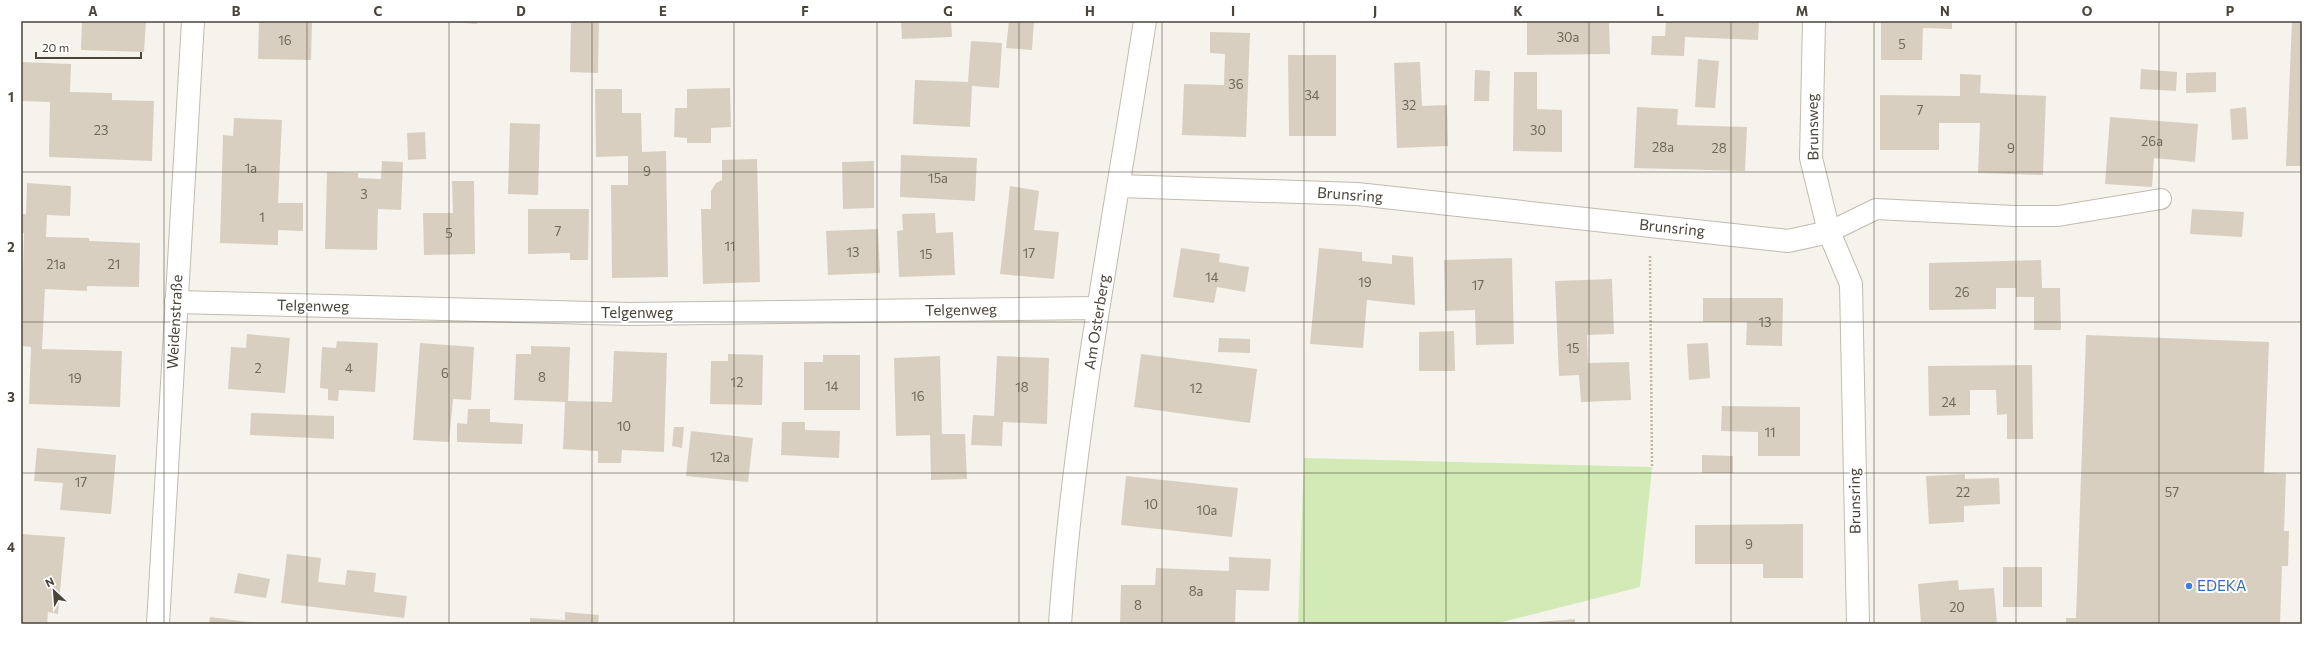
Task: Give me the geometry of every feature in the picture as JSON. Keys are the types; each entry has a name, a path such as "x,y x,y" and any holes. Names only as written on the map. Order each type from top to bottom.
{"street":[{"name":"Weidenstraße","path":"158,624 193,21"},
{"name":"Am Osterberg","path":"1060,624 1066,533 1098,308 1145,21"},
{"name":"Brunsweg","path":"1814,21 1811,158 1829,232"},
{"name":"Brunsring","path":"1119,186 1357,194 1788,241 1829,232 1851,284 1858,624"},
{"name":"Telgenweg","path":"176,302 630,314 1098,308"}],"lane":[{"path":"1829,232 1876,209 2014,216 2058,216 2161,199"}],"path":[{"path":"1650,226 1652,467"}],"green space":[{"path":"1304,458 1652,467 1640,587 1494,624 1298,624"}],"building":[{"path":"82,21 146,21 144,52 81,50"},
{"path":"259,21 312,21 311,60 258,59"},
{"path":"437,21 477,21 477,24"},
{"path":"571,21 599,21 598,73 570,72"},
{"path":"901,21 951,21 952,37 902,39"},
{"path":"1009,21 1034,21 1032,50 1006,48"},
{"path":"1527,21 1609,21 1610,54 1527,55"},
{"path":"1666,21 1759,21 1758,40 1685,37 1684,56 1651,55 1652,36 1665,36"},
{"path":"1881,21 1952,21 1952,29 1923,28 1922,60 1881,60"},
{"path":"2292,21 2302,21 2302,166 2286,166"},
{"path":"1210,32 1250,33 1246,137 1182,135 1184,84 1224,85 1225,54 1210,53"},
{"path":"971,41 1002,43 999,88 972,86 970,127 913,124 915,80 968,82"},
{"path":"1288,55 1336,55 1336,136 1289,136"},
{"path":"1698,59 1719,61 1715,108 1695,107"},
{"path":"21,62 71,64 70,92 112,93 112,100 154,101 152,161 49,157 50,102 21,101"},
{"path":"1420,62 1422,106 1447,105 1448,146 1397,148 1394,63"},
{"path":"2141,69 2177,72 2176,91 2140,89"},
{"path":"1475,70 1490,71 1489,101 1474,101"},
{"path":"1514,72 1537,72 1537,109 1562,110 1562,152 1513,151"},
{"path":"2216,72 2216,92 2186,93 2186,73"},
{"path":"1960,74 1981,75 1980,93 2046,96 2043,175 1978,173 1980,123 1939,123 1939,150 1880,150 1880,95 1960,96"},
{"path":"730,88 731,127 711,128 711,143 687,143 687,138 674,137 675,108 687,108 687,89"},
{"path":"595,89 622,89 622,113 641,113 642,152 666,151 668,277 612,278 611,185 628,185 628,156 596,157"},
{"path":"1637,107 1678,109 1677,125 1747,127 1745,171 1634,168"},
{"path":"2246,107 2248,139 2232,140 2230,109"},
{"path":"2110,117 2198,124 2195,162 2154,158 2152,187 2105,184"},
{"path":"234,118 282,120 278,203 303,203 303,231 278,230 278,245 220,243 223,135 233,136"},
{"path":"510,123 540,124 538,195 508,194"},
{"path":"425,132 426,159 408,160 407,133"},
{"path":"901,155 977,158 975,201 900,197"},
{"path":"757,159 760,282 703,284 701,209 711,209 711,191 716,183 722,180 722,160"},
{"path":"382,161 403,162 401,210 378,209 377,250 325,249 327,172 358,173 358,178 381,179"},
{"path":"874,161 874,208 843,209 842,162"},
{"path":"452,181 474,181 475,254 424,255 423,213 453,213"},
{"path":"27,183 71,186 70,216 47,215 46,237 89,238 89,241 140,243 139,287 87,286 87,291 45,289 42,349 122,351 120,407 29,404 31,347 21,346 24,233 21,232 21,214 26,214"},
{"path":"1010,186 1039,191 1034,230 1059,232 1054,279 1000,274"},
{"path":"528,209 589,209 588,260 570,260 570,253 528,254"},
{"path":"2192,209 2244,212 2242,237 2190,234"},
{"path":"935,213 936,233 953,232 955,275 899,277 897,231 903,230 902,214"},
{"path":"878,229 880,273 828,275 826,231"},
{"path":"1181,248 1220,254 1219,262 1249,267 1245,292 1217,287 1214,303 1173,297"},
{"path":"1319,248 1362,252 1362,261 1392,264 1392,255 1413,257 1415,305 1367,300 1363,348 1310,344"},
{"path":"1512,258 1514,344 1476,345 1475,310 1445,311 1444,260"},
{"path":"2041,260 2042,288 2060,288 2061,330 2034,330 2034,297 2016,297 2016,288 1996,288 1996,309 1929,310 1929,263"},
{"path":"1612,279 1614,334 1587,335 1588,363 1629,362 1631,400 1581,402 1579,375 1559,376 1555,281"},
{"path":"1703,298 1783,298 1782,346 1746,345 1747,322 1703,322"},
{"path":"1454,331 1455,371 1419,371 1419,332"},
{"path":"247,334 290,338 285,393 228,389 231,347 246,348"},
{"path":"2086,335 2269,342 2264,473 2286,474 2284,531 2289,531 2288,566 2282,566 2280,624 2066,624 2066,618 2076,618"},
{"path":"1219,338 1250,339 1250,353 1218,352"},
{"path":"337,341 378,343 375,392 339,390 338,401 328,400 328,389 320,388 322,347 336,348"},
{"path":"420,343 474,347 471,400 453,399 449,442 413,440"},
{"path":"1708,343 1710,378 1689,380 1687,344"},
{"path":"531,346 570,347 568,401 612,402 614,351 667,353 664,452 622,450 621,463 598,463 598,451 563,449 565,402 514,400 516,354 531,354"},
{"path":"728,354 763,355 762,405 710,404 711,361 728,361"},
{"path":"1141,354 1257,369 1250,423 1134,407"},
{"path":"823,355 860,355 860,410 804,410 804,362 823,362"},
{"path":"940,356 942,434 965,434 967,479 931,480 930,435 896,436 894,358"},
{"path":"997,356 1049,358 1047,424 1003,422 1002,446 971,445 973,415 994,416"},
{"path":"2032,365 2033,439 2007,439 2007,414 1997,415 1996,390 1970,390 1970,415 1929,416 1928,366"},
{"path":"1722,406 1800,407 1800,456 1758,456 1758,432 1721,431"},
{"path":"468,409 490,409 490,422 523,424 522,444 457,442 457,423 467,424"},
{"path":"251,413 334,416 334,439 250,435"},
{"path":"782,422 805,422 805,430 840,431 839,458 781,455"},
{"path":"674,427 684,427 682,448 672,446"},
{"path":"691,431 753,438 748,482 686,476"},
{"path":"37,448 116,455 111,514 60,510 63,483 34,481"},
{"path":"1702,455 1733,456 1733,473 1702,473"},
{"path":"1965,474 1965,479 1999,478 2000,504 1964,506 1964,522 1929,524 1926,476"},
{"path":"1126,476 1238,488 1232,537 1121,525"},
{"path":"1803,524 1803,578 1763,578 1763,564 1695,564 1695,525"},
{"path":"21,534 65,537 58,614 48,612 47,624 21,624"},
{"path":"287,554 321,558 318,582 345,585 347,570 376,573 374,592 407,596 404,618 281,603"},
{"path":"1229,557 1271,559 1269,591 1236,590 1235,624 1120,624 1121,585 1155,585 1156,568 1229,571"},
{"path":"2003,567 2042,567 2042,607 2003,607"},
{"path":"238,573 270,579 266,598 234,593"},
{"path":"1958,580 1959,590 1994,588 1997,624 1921,624 1918,584"},
{"path":"565,612 599,615 598,624 530,624 530,618 565,620"},
{"path":"210,617 255,623 255,624 209,624"},
{"path":"1575,619 1575,624 1538,624 1538,622"}],"place":[{"name":"EDEKA","path":"2189,586"}]}
